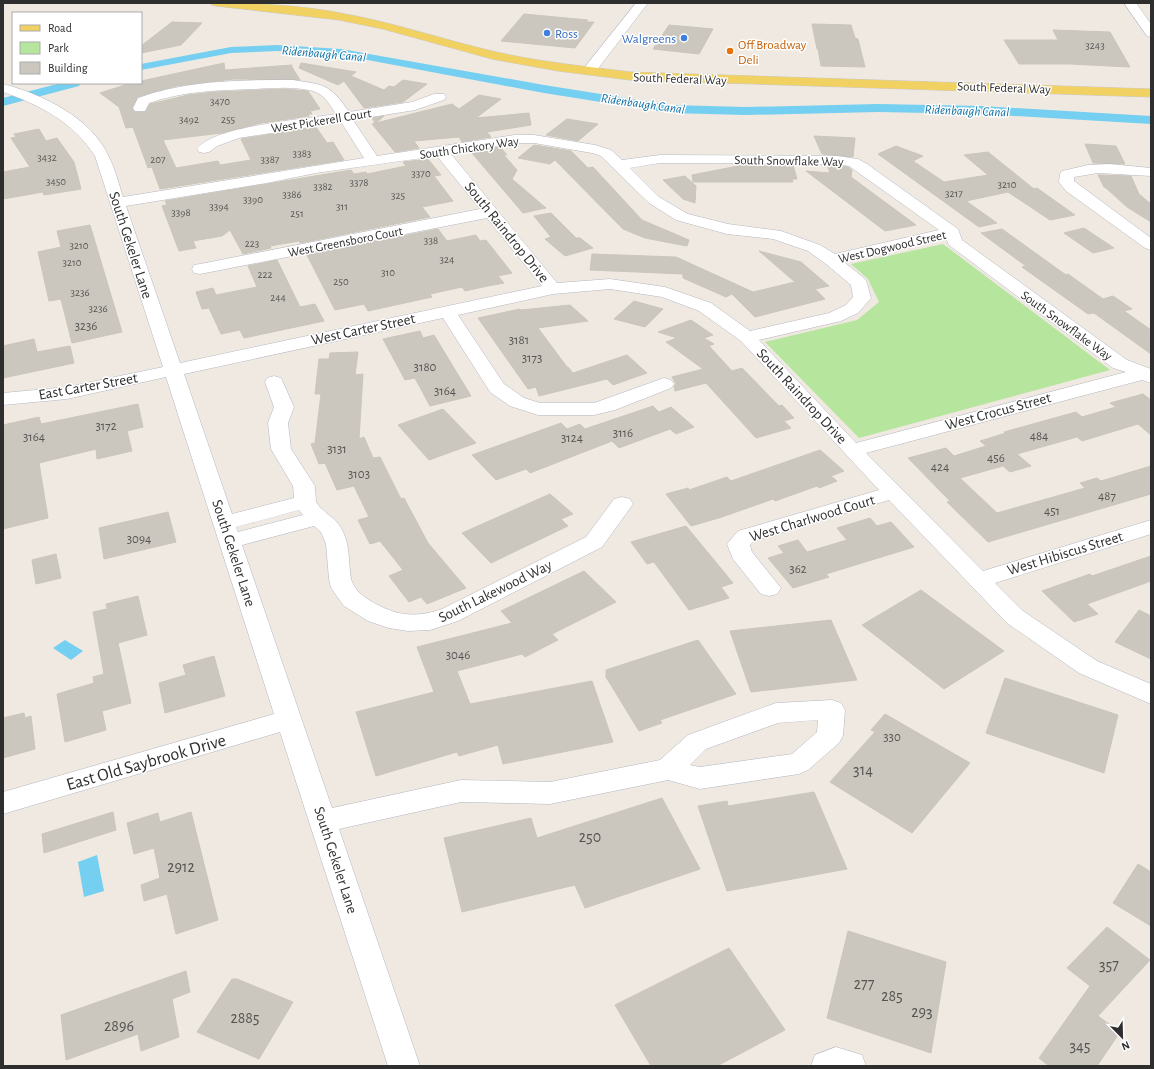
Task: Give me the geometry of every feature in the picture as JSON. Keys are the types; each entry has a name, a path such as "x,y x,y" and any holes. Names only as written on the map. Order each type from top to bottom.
{"main road":[{"name":"South Federal Way","path":"216,3 339,16 385,26 492,55 558,67 630,76 1151,92"}],"street":[{"path":"589,71 642,3"},
{"path":"1130,3 1151,33"},
{"path":"140,108 143,101 162,94 199,87 293,84 318,88 332,97 373,161"},
{"name":"South Gekeler Lane","path":"3,88 27,97 58,112 89,138 102,156 404,1066"},
{"name":"West Pickerell Court","path":"204,149 212,143 236,134 415,106 439,97"},
{"name":"South Chickory Way","path":"117,203 267,179 316,168 373,161 515,139 534,139 601,151 619,164 654,200 682,218 726,229 775,234 795,240 814,248 832,260 859,283 862,298 852,310 835,317 747,337"},
{"name":"South Raindrop Drive","path":"441,151 552,289 610,284 665,292 705,307 747,337 852,450 1016,617 1088,666 1151,695"},
{"name":"South Snowflake Way","path":"619,164 660,159 837,160 853,162 952,232 954,242 1120,364 1148,375"},
{"path":"1151,172 1096,168 1079,170 1067,174 1066,182 1072,188 1151,245"},
{"name":"West Greensboro Court","path":"200,269 491,212"},
{"name":"West Dogwood Street","path":"832,260 952,232"},
{"name":"West Carter Street","path":"173,371 552,289"},
{"path":"447,311 497,388 517,402 538,409 594,409 608,406 664,384"},
{"name":"East Carter Street","path":"3,399 67,393 173,371"},
{"name":"West Crocus Street","path":"852,450 1148,375"},
{"path":"227,532 312,510 304,486 281,448 278,423 284,407 274,382"},
{"name":"West Charlwood Court","path":"769,588 742,554 738,544 746,536 894,492"},
{"name":"South Lakewood Way","path":"312,510 331,529 338,544 340,579 343,588 352,600 376,615 389,620 408,623 430,622 450,615 594,542 622,504"},
{"name":"West Hibiscus Street","path":"979,580 1151,527"},
{"path":"323,821 461,791 550,794 668,768 697,742 776,713 832,710 830,736 799,763 700,778 668,768"},
{"name":"East Old Saybrook Drive","path":"3,803 289,720"},
{"path":"827,1066 836,1063 850,1066"}],"green space":[{"path":"943,244 1110,370 859,438 765,342 857,320 879,302 868,279 851,264"}],"water":[{"path":"65,640 83,651 71,660 53,648"},
{"path":"97,855 104,891 84,897 78,862"}],"building":[{"name":"Ross","path":"524,14 588,20 586,22 594,22 575,48 501,41"},
{"path":"172,22 202,23 181,45 142,53 142,45"},
{"path":"812,24 851,25 855,38 858,39 865,67 821,66"},
{"name":"Walgreens","path":"669,25 713,29 699,54 653,49"},
{"path":"1053,30 1110,32 1130,67 1070,64 1019,64 1004,40 1058,40"},
{"path":"224,63 225,70 292,65 300,80 234,79 176,86 138,97 132,109 135,112 145,112 150,104 188,95 214,92 284,89 308,91 320,109 310,111 312,114 308,114 309,116 261,123 222,133 163,140 176,168 218,161 220,165 251,160 241,139 316,127 327,143 333,142 344,160 160,189 152,167 148,168 133,127 126,128 119,107 100,93 128,84 142,84 142,81"},
{"path":"301,63 356,72 351,76 384,90 389,86 394,87 403,80 427,84 403,102 364,108 344,81 338,85 299,68"},
{"path":"479,95 501,99 476,118 529,113 531,125 487,132 491,137 462,142 459,137 414,141 419,148 395,152 372,124 375,123 372,118 384,116 376,123 452,104 459,109"},
{"path":"567,119 598,124 578,141 546,135"},
{"path":"39,129 46,141 57,138 74,162 81,189 44,195 43,192 3,199 3,172 30,167 11,138 16,137 14,134"},
{"path":"814,136 855,138 853,157 822,154"},
{"path":"1085,144 1116,146 1125,164 1093,163"},
{"path":"534,145 571,151 588,168 593,167 642,220 689,240 687,246 645,238 623,229 555,160 550,164 518,158"},
{"path":"896,146 923,156 913,161 944,182 988,175 964,155 988,152 1034,189 1037,188 1075,215 1050,220 1008,192 966,201 997,223 979,227 878,154"},
{"path":"500,147 507,155 503,154 517,170 512,179 546,208 523,213 471,152"},
{"path":"428,159 441,175 434,176 453,201 422,207 430,217 300,243 299,241 270,246 271,248 243,254 230,230 222,236 193,241 196,248 179,251 162,206 167,205 165,201 351,170 354,174 366,172 367,174 406,166 403,162"},
{"path":"743,165 793,165 797,179 792,179 793,182 693,182 692,175"},
{"path":"827,165 848,167 852,170 851,177 916,225 885,231 806,171 830,173"},
{"path":"1098,175 1131,176 1139,194 1151,204 1151,222 1127,207 1104,187"},
{"path":"685,176 696,186 695,203 683,199 663,180"},
{"path":"551,213 576,238 580,238 593,248 565,256 545,239 551,237 534,216"},
{"path":"90,225 122,332 72,343 61,299 49,301 38,252 61,247 57,231"},
{"path":"1084,228 1114,248 1093,253 1064,233"},
{"path":"438,229 447,241 476,235 480,241 486,240 512,273 498,276 504,283 465,291 462,287 430,294 432,297 368,311 364,304 335,310 307,255"},
{"path":"1002,229 1066,275 1068,274 1103,299 1113,296 1132,309 1124,311 1151,330 1151,354 1094,313 1088,314 1022,267 1026,266 981,233"},
{"path":"759,251 801,262 829,286 815,289 825,299 755,317 732,294 726,297 683,278 683,274 590,270 592,254 676,257 753,292 795,282"},
{"path":"277,260 300,307 315,304 324,321 244,338 240,330 221,334 209,308 202,309 196,292 213,288 216,295 257,287 248,266"},
{"path":"634,301 663,309 645,327 614,319"},
{"path":"570,305 588,321 538,328 573,373 627,355 647,373 613,385 607,379 539,396 536,387 528,389 478,318 520,309"},
{"path":"691,320 713,335 704,338 714,344 709,346 732,371 742,368 779,406 782,405 794,418 784,421 791,428 756,438 706,383 675,391 674,386 676,384 672,377 703,369 666,342 677,338 658,332"},
{"path":"420,331 423,338 434,335 471,396 430,406 415,378 405,380 383,339"},
{"path":"34,339 37,352 70,346 74,363 3,378 3,346"},
{"path":"358,352 355,375 363,374 359,439 364,437 373,458 380,457 401,499 404,498 428,543 466,588 427,604 421,597 409,602 389,576 403,570 380,541 370,544 358,520 369,517 354,486 337,490 325,463 319,464 311,444 315,443 321,394 315,394 319,359 329,359 330,353"},
{"path":"1143,394 1151,400 1151,435 1138,424 1082,441 1077,437 1017,454 1031,466 1010,472 1003,466 960,478 997,513 1085,488 1080,483 1097,478 1101,481 1151,466 1151,494 988,542 947,502 950,501 908,458 946,448 954,456 986,446 980,441 1006,433 1004,432 1076,412 1082,417 1116,407 1110,403"},
{"path":"138,404 143,427 127,431 132,451 97,459 96,449 39,463 48,518 3,529 3,425 39,417 41,424"},
{"path":"653,406 659,412 671,407 694,427 676,434 670,429 619,448 612,441 530,473 526,469 496,480 472,455 561,423 567,429 580,424 585,429"},
{"path":"443,409 476,443 429,460 398,425"},
{"path":"820,450 844,471 831,476 837,481 819,488 817,486 775,501 773,499 691,526 666,494 688,488 689,490 727,477 731,481"},
{"path":"550,494 573,514 561,519 568,526 491,563 462,533"},
{"path":"168,512 176,542 104,559 99,528"},
{"path":"870,518 877,526 891,522 914,547 826,574 829,577 793,588 768,558 784,553 778,546 798,540 807,552 847,540 837,528"},
{"path":"686,526 733,583 721,587 729,598 689,610 654,562 647,564 631,542"},
{"path":"56,554 61,578 36,584 32,560"},
{"path":"1151,556 1151,581 1087,604 1098,614 1074,622 1042,591 1090,574 1092,576"},
{"path":"584,571 616,602 552,634 558,640 525,657 522,654 457,671 470,704 592,681 613,742 503,764 498,745 459,756 457,752 376,776 356,712 434,692 417,647 512,623 501,611"},
{"path":"921,590 1004,651 944,689 862,625"},
{"path":"138,596 147,635 118,643 131,703 102,711 106,730 65,742 57,694 94,683 93,677 104,674 93,612 107,609 106,604"},
{"path":"1139,610 1151,616 1151,659 1115,642"},
{"path":"831,620 857,680 751,692 730,631"},
{"path":"698,640 736,694 660,720 662,723 639,731 606,677 606,670"},
{"path":"214,656 225,696 165,713 159,683 186,675 183,665"},
{"path":"1005,678 1118,715 1104,773 986,733"},
{"path":"24,713 25,718 31,716 35,749 3,758 3,718"},
{"path":"885,714 970,763 912,833 830,782 875,732 871,730"},
{"path":"814,792 847,869 727,891 698,806 727,801 728,806"},
{"path":"662,798 700,869 585,908 575,885 462,912 444,838 531,818 537,838"},
{"path":"113,812 116,830 44,853 42,834"},
{"path":"191,812 218,920 176,934 167,894 144,901 141,885 160,878 154,848 134,854 127,823 158,813 160,822"},
{"path":"1138,864 1151,872 1151,926 1113,903"},
{"path":"1107,927 1150,960 1098,1016 1120,1032 1097,1066 1049,1066 1039,1058 1090,986 1067,968"},
{"path":"848,931 946,962 931,1053 827,1018"},
{"path":"729,948 785,1030 717,1066 651,1066 615,1005"},
{"path":"186,971 190,992 172,999 179,1037 141,1051 138,1034 66,1060 61,1015"},
{"path":"232,979 237,979 293,1002 259,1059 197,1032"}],"waterway":[{"name":"Ridenbaugh Canal","path":"142,67 231,50 277,48 341,52 544,89 670,109 746,111 878,108 982,110 1151,120"},
{"name":"Ridenbaugh Canal","path":"3,102 71,84"}],"place":[{"name":"Ross","path":"547,33"},
{"name":"Walgreens","path":"684,38"},
{"name":"Off Broadway Deli","path":"730,51"}]}
